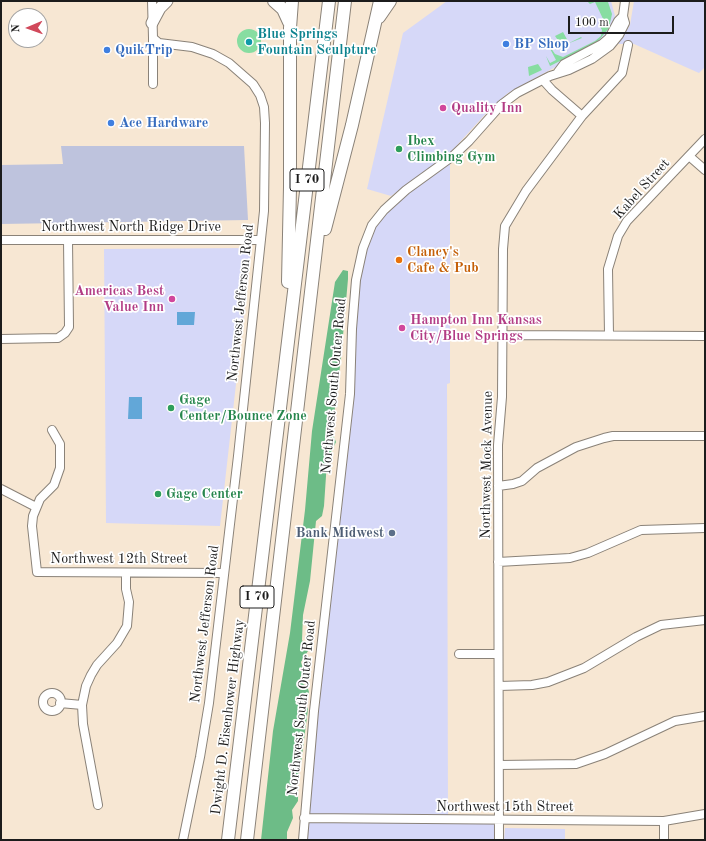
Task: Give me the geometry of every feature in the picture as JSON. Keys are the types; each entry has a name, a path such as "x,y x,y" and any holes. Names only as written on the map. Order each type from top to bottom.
{"highway":[{"path":"274,1 285,12 290,28"},
{"path":"286,353 290,187 290,28 292,1"},
{"path":"315,269 352,125 380,1"},
{"path":"374,25 390,1"},
{"name":"I 70","path":"247,840 345,3"},
{"name":"Dwight D. Eisenhower Highway","path":"228,840 329,4"}],"main road":[{"path":"152,23 156,15 167,1"}],"street":[{"path":"152,1 153,84"},
{"name":"Northwest South Outer Road","path":"302,840 314,711 350,394 352,329 356,280 363,248 372,225 384,210 406,190 453,156 469,141 501,105 517,93 558,72 568,70 604,51 615,41 625,23 623,16 624,1"},
{"name":"Northwest Jefferson Road","path":"153,38 159,43 192,47 213,54 240,72 253,84 260,95 264,107 265,123 264,211 224,573 202,746 183,840"},
{"name":"Northwest Mock Avenue","path":"499,840 498,486 503,335 503,249 505,226 526,191 582,116 622,73 628,45"},
{"path":"543,80 552,90 582,116"},
{"name":"Kabel Street","path":"609,335 608,269 618,236 627,221 705,139"},
{"path":"689,156 705,170"},
{"name":"Northwest North Ridge Drive","path":"1,240 261,240"},
{"path":"1,339 58,338 65,333 69,327 68,240"},
{"path":"503,335 705,336"},
{"path":"1,489 36,507 40,499 54,485 60,468 60,444 52,430"},
{"path":"498,486 513,484 522,480 537,468 591,441 613,436 705,436"},
{"name":"Northwest 12th Street","path":"36,507 32,526 36,572 224,573"},
{"path":"498,562 570,558 588,553 641,530 705,528"},
{"path":"98,805 82,705 86,686 97,665 117,643 127,626 129,602 126,589 126,573"},
{"path":"499,686 532,685 548,682 584,668 636,637 661,625 705,620"},
{"path":"459,654 498,654"},
{"path":"60,703 82,705"},
{"path":"499,765 576,764 605,754 676,721 705,716"},
{"name":"Northwest 15th Street","path":"304,818 664,821 705,814"},
{"path":"664,821 664,840"}],"shaded area":[{"path":"447,1 611,1 615,16 608,33 599,43 508,93 491,108 448,155 391,196 367,189 403,33"},
{"path":"634,1 705,1 705,67 699,73 634,44 618,44 630,25"},
{"path":"61,146 244,146 248,220 1,224 1,165 63,164"},
{"path":"450,159 450,383 447,384 448,819 499,820 499,840 303,840 337,510 352,329 363,248 384,210"},
{"path":"250,248 251,251 220,526 106,523 104,249"},
{"path":"505,828 565,829 565,840 504,840"}],"green space":[{"path":"587,1 608,2 612,14 609,28 594,44 550,66 546,56 550,63 556,60 546,41 555,54 563,57 595,41 601,36 602,30 599,25 604,21 595,2 590,4"},
{"path":"249,29 257,33 261,41 257,49 249,53 241,49 237,41 241,33"},
{"path":"563,32 569,43 581,37 582,38 562,46 555,36"},
{"path":"538,64 542,70 529,76 528,67"},
{"path":"343,270 348,271 348,279 341,358 332,432 336,442 327,461 324,506 322,516 316,521 310,581 303,615 302,640 308,651 301,662 304,672 300,678 303,684 307,686 309,692 305,702 308,709 300,771 295,783 298,790 298,801 292,810 293,818 287,832 287,840 261,840 273,731 290,633 305,510 312,431 335,282"}],"water":[{"path":"177,312 195,312 194,325 177,325"},
{"path":"129,397 142,397 142,419 128,419"}],"place":[{"name":"Blue Springs Fountain Sculpture","path":"249,42"},
{"name":"BP Shop","path":"506,44"},
{"name":"QuikTrip","path":"107,50"},
{"name":"Quality Inn","path":"443,108"},
{"name":"Ace Hardware","path":"111,123"},
{"name":"Ibex Climbing Gym","path":"399,149"},
{"name":"Clancy's Cafe & Pub","path":"399,260"},
{"name":"Americas Best Value Inn","path":"172,299"},
{"name":"Hampton Inn Kansas City/Blue Springs","path":"402,328"},
{"name":"Gage Center/Bounce Zone","path":"171,408"},
{"name":"Gage Center","path":"158,494"},
{"name":"Bank Midwest","path":"392,533"}]}
